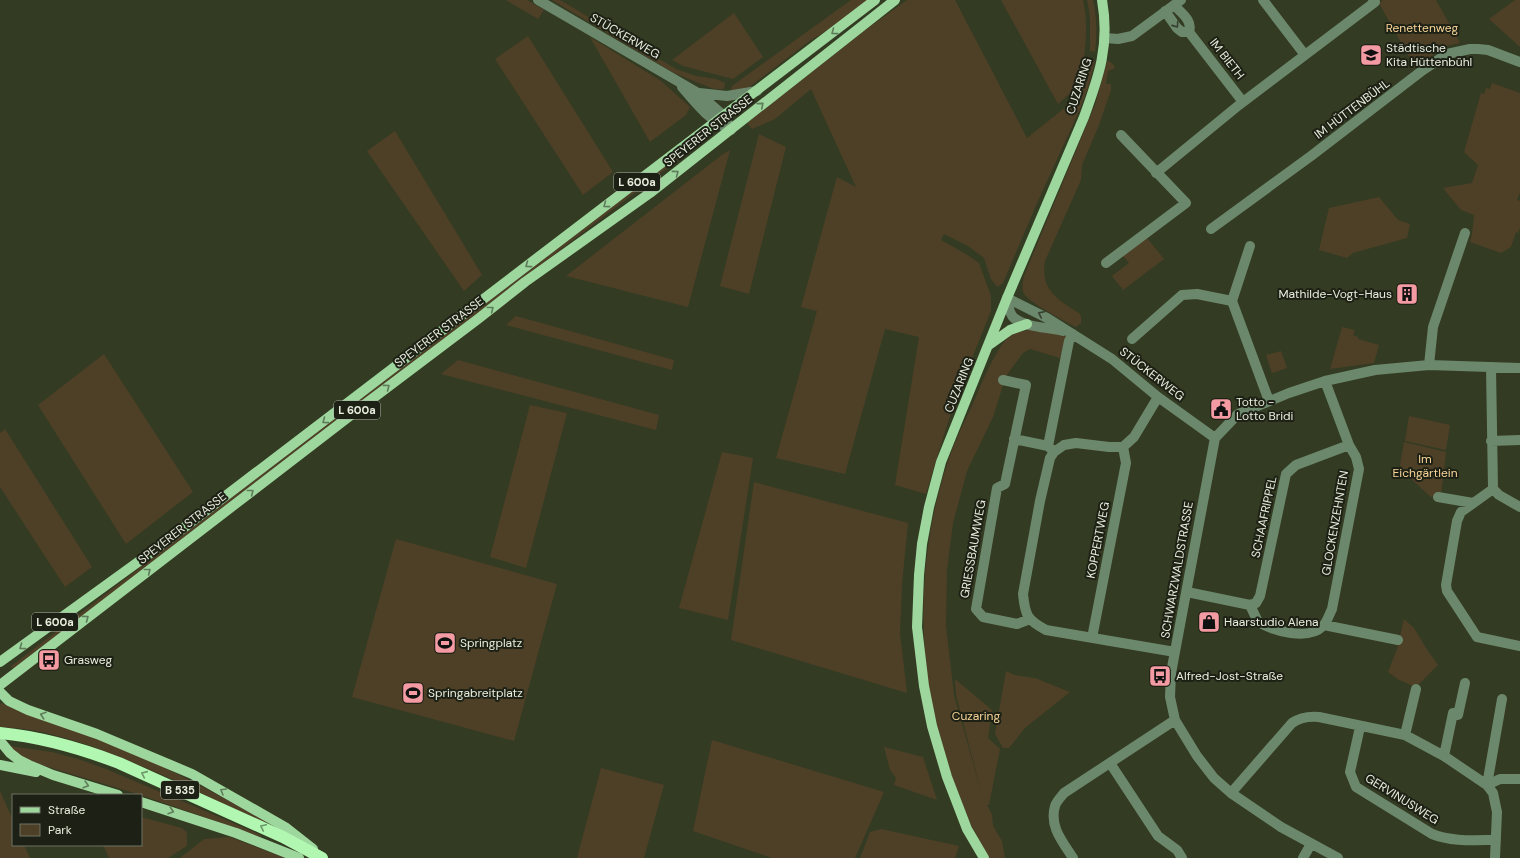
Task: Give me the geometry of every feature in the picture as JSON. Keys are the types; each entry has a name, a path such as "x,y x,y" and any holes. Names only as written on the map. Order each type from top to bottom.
{"highway":[{"name":"B 535","path":"0,733 32,737 69,746 119,763 283,837 322,858"}],"main road":[{"name":"SPEYERER STRASSE","path":"0,662 156,549 876,0"},
{"name":"SPEYERER STRASSE","path":"0,685 358,409 478,320 526,282 650,192 895,0"},
{"name":"CUZARING","path":"984,858 967,829 947,778 932,726 918,643 917,608 922,544 935,482 941,462 1007,298 1084,117 1093,91 1102,62 1105,38 1106,19 1102,0"},
{"path":"989,345 1010,330 1027,324"},
{"path":"0,692 9,700 28,710 91,731 192,774 285,827 326,858"},
{"path":"0,741 18,760 53,775 115,794"},
{"path":"0,765 53,775"},
{"name":"B 535","path":"142,802 236,833 299,858"}],"street":[{"name":"STÜCKERWEG","path":"538,0 698,93 724,116 731,130"},
{"path":"1263,0 1305,55"},
{"path":"1156,173 1243,102 1374,1"},
{"name":"IM BIETH","path":"1105,38 1118,39 1132,36 1178,2 1189,20 1191,26 1189,32"},
{"name":"IM BIETH","path":"1166,11 1177,28 1182,32 1189,32"},
{"name":"IM BIETH","path":"1189,32 1243,102"},
{"name":"IM HÜTTENBÜHL","path":"1211,229 1311,156 1423,70 1447,54 1470,49 1488,50 1520,62"},
{"name":"STÜCKERWEG","path":"678,81 700,108 715,122 731,130"},
{"path":"698,93 727,96 756,91"},
{"path":"1106,263 1186,203 1121,135"},
{"path":"1429,365 1433,327 1465,233"},
{"path":"1250,246 1232,301 1269,401"},
{"path":"1132,339 1182,295 1197,294 1232,301"},
{"name":"STÜCKERWEG","path":"1007,298 1010,311 1014,318 1027,324 1056,329 1073,334"},
{"name":"STÜCKERWEG","path":"1007,298 1047,318 1112,360 1158,397 1215,438"},
{"path":"1073,334 1069,341 1050,458 1040,501 1023,594 1024,609 1034,624 1046,630 1176,652"},
{"path":"1215,438 1238,414 1289,393 1325,381 1375,370 1429,365 1520,368"},
{"path":"1491,367 1491,441 1493,489 1499,495 1520,506"},
{"name":"GRIESSBAUMWEG","path":"1003,380 1026,385 1005,484 997,488 976,609 983,617 1017,624 1030,619"},
{"name":"GLOCKENZEHNTEN","path":"1324,625 1332,610 1358,469 1356,457 1349,445 1325,381"},
{"path":"1014,439 1051,449 1076,443 1123,447 1134,437 1158,397"},
{"name":"SCHWARZWALDSTRASSE","path":"1215,438 1171,673 1170,698 1175,720 1196,756 1214,778 1231,793 1281,827 1338,858"},
{"path":"1491,441 1520,440"},
{"name":"SCHAAFRIPPEL","path":"1250,605 1256,604 1260,596 1286,474 1296,465 1349,445"},
{"name":"KOPPERTWEG","path":"1092,638 1126,463 1123,447"},
{"path":"1493,489 1461,512 1457,521 1446,585 1447,591 1477,638 1520,646"},
{"path":"1438,497 1473,503"},
{"path":"1186,592 1250,605 1258,622 1278,630 1304,634 1318,630 1324,625 1398,640"},
{"path":"1444,756 1454,713 1458,715 1466,683"},
{"path":"1405,735 1416,689"},
{"path":"1487,785 1502,699"},
{"path":"1231,793 1292,722 1297,720 1311,716 1319,717 1405,735 1444,756 1487,785 1493,793 1497,812 1495,858"},
{"path":"1073,858 1056,832 1054,821 1055,806 1064,793 1175,720"},
{"name":"GERVINUSWEG","path":"1360,726 1350,772 1356,787 1426,831 1440,837 1453,839 1496,840"},
{"path":"1110,763 1158,836 1177,850 1182,858"},
{"path":"1487,785 1500,779 1520,780"},
{"path":"1303,858 1312,844"}],"green space":[{"path":"506,0 527,0 544,10 538,19"},
{"path":"552,0 560,0 676,69 696,76 716,79 725,83 724,89 714,89 674,73"},
{"path":"851,0 868,0 833,27 811,40 748,88 730,93 732,86"},
{"path":"907,0 955,0 1027,138 1072,102 1083,87 1089,59 1095,61 1088,88 1080,109 1003,283 997,287 991,279 984,258 968,246 944,234 941,240 979,263 991,296 991,311 956,398 926,494 895,485 919,337 885,329 845,474 776,458 817,311 801,307 837,177 856,187 811,89 775,119 752,129 747,123 864,31"},
{"path":"1001,0 1083,0 1086,30 1081,80 1079,85 1058,104"},
{"path":"1087,0 1093,0 1094,6 1096,26 1095,52 1090,51 1090,16"},
{"name":"Renettenweg","path":"1383,0 1436,0 1460,43 1446,46 1415,68 1379,3"},
{"path":"1515,0 1520,0 1520,47 1489,19"},
{"path":"734,13 763,57 733,79 683,66 672,60"},
{"path":"528,36 613,172 583,195 495,59"},
{"path":"590,37 661,81 690,107 686,115 650,142"},
{"path":"1107,61 1112,63 1115,68 1108,71 1106,84 1111,84 1111,90 1099,125 1082,165 1081,180 1045,261 1045,280 1048,287 1052,293 1081,316 1081,323 1076,327 1031,301 1023,292 1023,282 1024,276 1095,105"},
{"path":"1492,83 1520,93 1520,192 1517,200 1520,201 1520,228 1518,233 1516,232 1511,247 1501,253 1470,242 1474,215 1461,210 1443,188 1472,183 1478,165 1464,152 1481,93 1484,94 1486,88 1490,89"},
{"path":"395,131 482,275 464,291 367,151"},
{"path":"709,133 712,133 14,668 10,667"},
{"path":"759,134 786,147 749,294 720,286"},
{"path":"730,150 688,307 566,276 723,154"},
{"path":"1379,197 1398,220 1410,224 1407,238 1353,253 1347,258 1319,250 1329,208"},
{"path":"1147,238 1164,259 1123,290 1112,276 1129,263 1123,256"},
{"path":"516,316 674,360 672,370 506,325"},
{"path":"1342,327 1355,330 1353,335 1358,337 1358,339 1379,345 1374,363 1330,369"},
{"name":"Cuzaring","path":"1034,328 1070,335 1063,359 1030,349 1023,353 1006,376 993,417 967,471 953,523 947,570 946,626 954,695 982,795 956,695 955,679 992,710 988,738 1000,749 989,805 987,805 992,815 993,826 1002,841 1005,858 989,858 968,818 951,776 938,732 929,688 924,643 924,598 927,553 935,508 948,460 984,378 995,356 1007,338 1013,334"},
{"path":"1281,351 1287,368 1272,373 1266,355"},
{"path":"104,354 193,492 126,544 38,405"},
{"path":"458,360 659,415 656,430 441,374"},
{"path":"530,405 567,413 526,568 490,557"},
{"path":"1409,416 1450,425 1446,450 1405,441"},
{"path":"5,429 92,567 65,587 0,487 0,433"},
{"name":"Im Eichgärtlein","path":"1404,442 1446,452 1441,495 1431,497 1409,477 1400,465"},
{"path":"722,452 753,458 728,620 679,608"},
{"path":"754,482 908,523 902,584 900,633 907,693 731,640"},
{"path":"396,539 557,584 514,741 352,697"},
{"path":"1404,619 1414,628 1438,665 1416,687 1399,680 1388,672 1397,649"},
{"path":"1006,671 1015,675 1035,678 1070,692 1025,728 1009,748 1003,748 995,734"},
{"path":"2,703 38,718 99,739 142,757 184,777 266,821 265,824 172,779 101,750 59,736 30,730 0,727 0,704"},
{"path":"712,740 884,792 855,858 772,858 693,831"},
{"path":"10,746 52,752 78,759 106,769 261,835 261,837 142,795 142,794 138,794 35,763 20,756"},
{"path":"884,747 923,757 937,800 894,785 896,778 890,770"},
{"path":"601,768 664,785 644,858 577,858"},
{"path":"0,791 12,818 12,846 24,846 30,858 0,858"},
{"path":"142,817 182,828 187,832 187,846 168,858 109,858 103,846 142,846"},
{"path":"881,829 959,846 955,858 860,858 870,832"},
{"path":"230,837 285,858 180,858 204,839"}],"place":[{"name":"Städtische Kita Hüttenbühl","path":"1371,55"},
{"name":"Mathilde-Vogt-Haus","path":"1407,294"},
{"name":"Totto - Lotto Bridi","path":"1221,409"},
{"name":"Haarstudio Alena","path":"1209,622"},
{"name":"Springplatz","path":"445,643"},
{"name":"Grasweg","path":"49,660"},
{"name":"Alfred-Jost-Straße","path":"1160,676"},
{"name":"Springabreitplatz","path":"413,693"}]}
